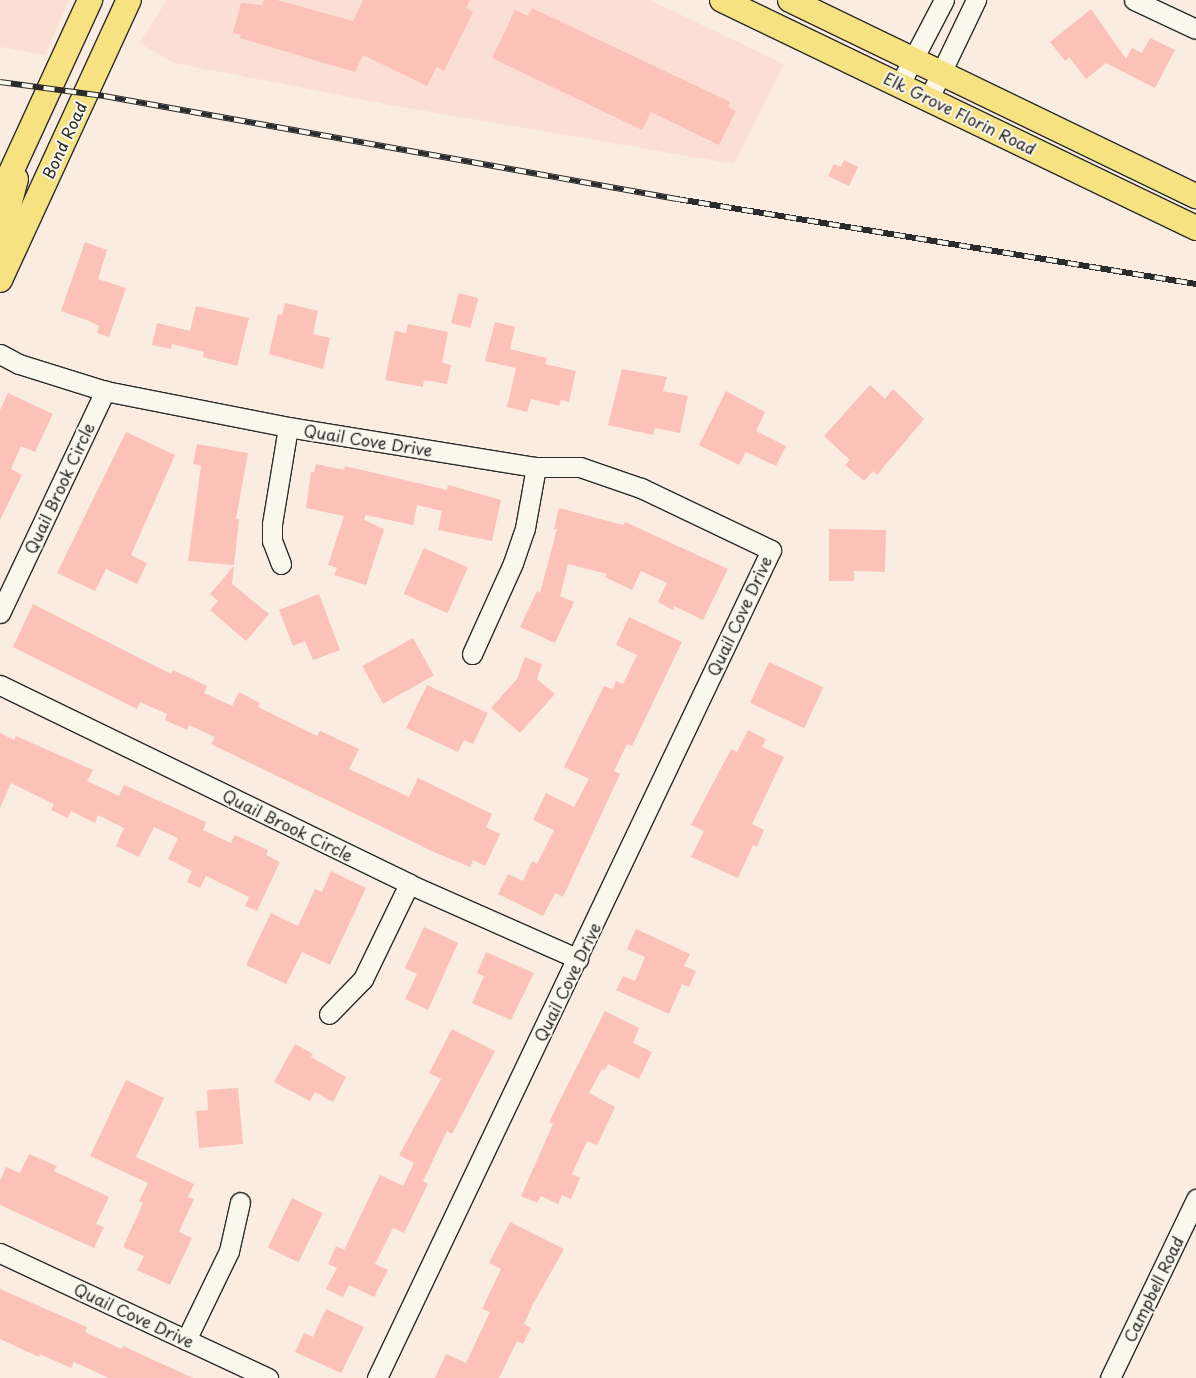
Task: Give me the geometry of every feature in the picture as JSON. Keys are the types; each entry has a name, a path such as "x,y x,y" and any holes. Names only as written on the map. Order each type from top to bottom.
{"main road":[{"path":"0,196 90,0"},
{"path":"124,10 143,0"},
{"name":"Elk Grove Florin Road","path":"722,0 1196,228"},
{"name":"Elk Grove Florin Road","path":"790,0 1196,196"},
{"name":"Bond Road","path":"0,280 124,10"},
{"path":"0,239 15,194 18,157"}],"street":[{"path":"900,84 944,0"},
{"path":"929,98 976,0"},
{"path":"1134,0 1196,29"},
{"name":"Quail Cove Drive","path":"0,354 19,364 105,391 288,427 536,467 580,467 615,477 771,550 578,959 376,1378"},
{"name":"Quail Brook Circle","path":"0,613 105,391"},
{"path":"281,564 272,541 272,524 288,427"},
{"path":"472,654 513,563 524,528 536,467"},
{"name":"Quail Brook Circle","path":"0,685 409,884 578,959"},
{"path":"330,1014 363,979 409,884"},
{"name":"Campbell Road","path":"1110,1378 1196,1199"},
{"path":"186,1340 229,1251 240,1202"},
{"name":"Quail Cove Drive","path":"0,1252 267,1378"}],"shaded area":[{"path":"0,0 69,0 45,55 0,47"},
{"path":"167,0 650,0 784,64 734,164 390,105 174,63 139,43"}],"building":[{"path":"264,0 277,0 353,21 363,0 470,0 466,8 473,12 444,71 437,67 427,86 363,55 355,72 240,38 241,35 233,33 241,3 262,5"},
{"path":"532,8 730,102 728,107 736,111 719,145 651,112 642,130 492,58 515,10 528,16"},
{"path":"1091,9 1126,59 1132,48 1142,53 1150,38 1175,50 1155,88 1106,63 1086,79 1069,57 1065,61 1050,42"},
{"path":"844,160 858,167 849,186 828,176 834,164 841,167"},
{"path":"85,242 107,250 98,279 126,288 109,337 97,333 99,326 61,311"},
{"path":"459,293 478,298 470,328 451,323"},
{"path":"285,303 318,311 313,334 330,338 323,369 269,354 278,314 282,315"},
{"path":"196,306 249,318 237,366 203,357 204,352 172,344 171,349 152,345 157,323 190,331"},
{"path":"495,322 515,327 510,349 547,358 545,364 576,371 569,402 561,400 559,406 531,399 527,412 507,407 516,368 485,361"},
{"path":"408,324 448,332 442,363 451,365 447,384 424,380 423,387 385,380 395,331 406,333"},
{"path":"622,369 667,377 663,391 688,396 680,433 655,428 653,435 608,425"},
{"path":"870,385 885,399 893,389 924,419 877,475 873,471 864,481 845,465 850,460 824,436"},
{"path":"726,391 765,412 756,431 786,446 776,466 746,452 739,465 699,445"},
{"path":"8,393 53,414 35,452 21,446 11,469 22,475 0,520 0,410"},
{"path":"126,432 175,455 131,555 147,563 137,584 106,569 95,591 57,573"},
{"path":"197,444 248,453 236,519 239,519 234,565 188,561 201,466 193,464"},
{"path":"316,464 344,470 345,466 447,490 448,485 501,500 492,541 438,530 442,511 417,505 413,525 366,515 364,520 384,529 366,585 334,575 337,568 328,565 344,516 306,508 311,472 314,472"},
{"path":"559,508 623,525 625,522 728,569 703,620 674,606 673,610 658,602 667,583 641,571 632,590 605,577 607,574 568,564 560,596 574,602 555,643 520,627 537,591 540,593 557,529 554,529"},
{"path":"829,529 886,530 885,572 854,571 854,581 829,581"},
{"path":"424,548 468,568 448,613 404,594"},
{"path":"234,566 232,584 269,614 246,641 210,610 218,601 210,594"},
{"path":"319,594 340,650 313,660 305,641 293,646 279,610"},
{"path":"33,604 171,674 173,670 207,686 204,693 232,706 239,692 260,703 258,707 317,736 320,731 359,749 349,769 409,797 418,778 492,814 486,827 500,834 485,866 473,860 470,867 434,852 211,744 215,737 189,725 187,730 165,720 167,714 140,702 137,709 13,647"},
{"path":"629,617 682,642 632,746 627,744 614,771 620,774 563,897 555,893 543,916 498,894 508,874 523,881 532,861 537,864 554,830 533,820 546,793 574,807 589,779 564,767 604,686 613,689 616,681 623,684 637,655 616,645"},
{"path":"413,638 434,676 383,704 362,666"},
{"path":"525,657 542,664 537,679 555,694 520,733 491,708 517,679"},
{"path":"769,662 823,687 804,728 750,703"},
{"path":"427,685 488,713 473,744 464,740 458,752 406,728"},
{"path":"748,730 766,739 762,747 784,757 752,824 764,830 757,847 753,845 738,878 691,857 704,831 691,825 731,749 737,752"},
{"path":"0,733 14,740 16,736 93,770 87,781 119,796 124,785 206,822 203,830 231,843 235,835 268,850 266,855 280,862 257,911 245,906 249,897 206,876 200,888 187,882 192,871 168,859 178,838 154,827 139,857 116,846 124,828 98,815 95,823 71,811 68,818 51,810 54,804 11,783 0,808"},
{"path":"331,871 366,888 330,965 302,952 286,984 246,965 271,913 298,926 315,889 322,892"},
{"path":"424,927 458,943 428,1010 405,999 417,974 405,968"},
{"path":"636,929 690,954 684,966 696,971 689,987 682,984 669,1014 616,990 623,976 635,981 645,957 627,949"},
{"path":"486,952 534,973 511,1020 472,1003 484,976 477,973"},
{"path":"605,1011 639,1028 633,1043 652,1052 639,1079 608,1064 605,1070 602,1069 589,1093 615,1107 597,1145 587,1141 572,1174 580,1178 571,1199 562,1195 558,1204 541,1196 537,1203 521,1196 553,1124 549,1122"},
{"path":"452,1029 495,1051 452,1134 447,1131 423,1181 428,1184 404,1233 393,1228 375,1264 388,1270 374,1297 349,1285 343,1297 326,1289 337,1268 328,1264 336,1246 344,1250 380,1175 403,1186 414,1163 399,1155 441,1079 429,1073"},
{"path":"295,1044 313,1054 311,1057 346,1077 333,1102 315,1092 310,1101 274,1082"},
{"path":"126,1080 164,1098 136,1157 194,1184 188,1197 194,1199 179,1232 192,1238 170,1285 137,1270 144,1256 123,1247 143,1203 139,1201 148,1183 90,1156"},
{"path":"238,1088 243,1144 199,1148 196,1111 208,1110 207,1090"},
{"path":"29,1154 57,1166 54,1171 109,1197 96,1224 104,1227 94,1248 0,1205 0,1181 6,1167 20,1173"},
{"path":"292,1198 323,1213 298,1262 268,1247"},
{"path":"510,1222 564,1249 524,1324 531,1328 523,1344 517,1341 499,1378 435,1378 446,1354 466,1363 490,1312 482,1309 501,1269 489,1263"},
{"path":"0,1289 87,1327 85,1332 121,1349 123,1346 193,1378 109,1378 74,1362 71,1368 40,1354 39,1357 0,1339"},
{"path":"326,1309 364,1327 341,1373 295,1352 304,1333 313,1337"}],"railway":[{"path":"0,82 104,96 677,199 1196,284"}]}
